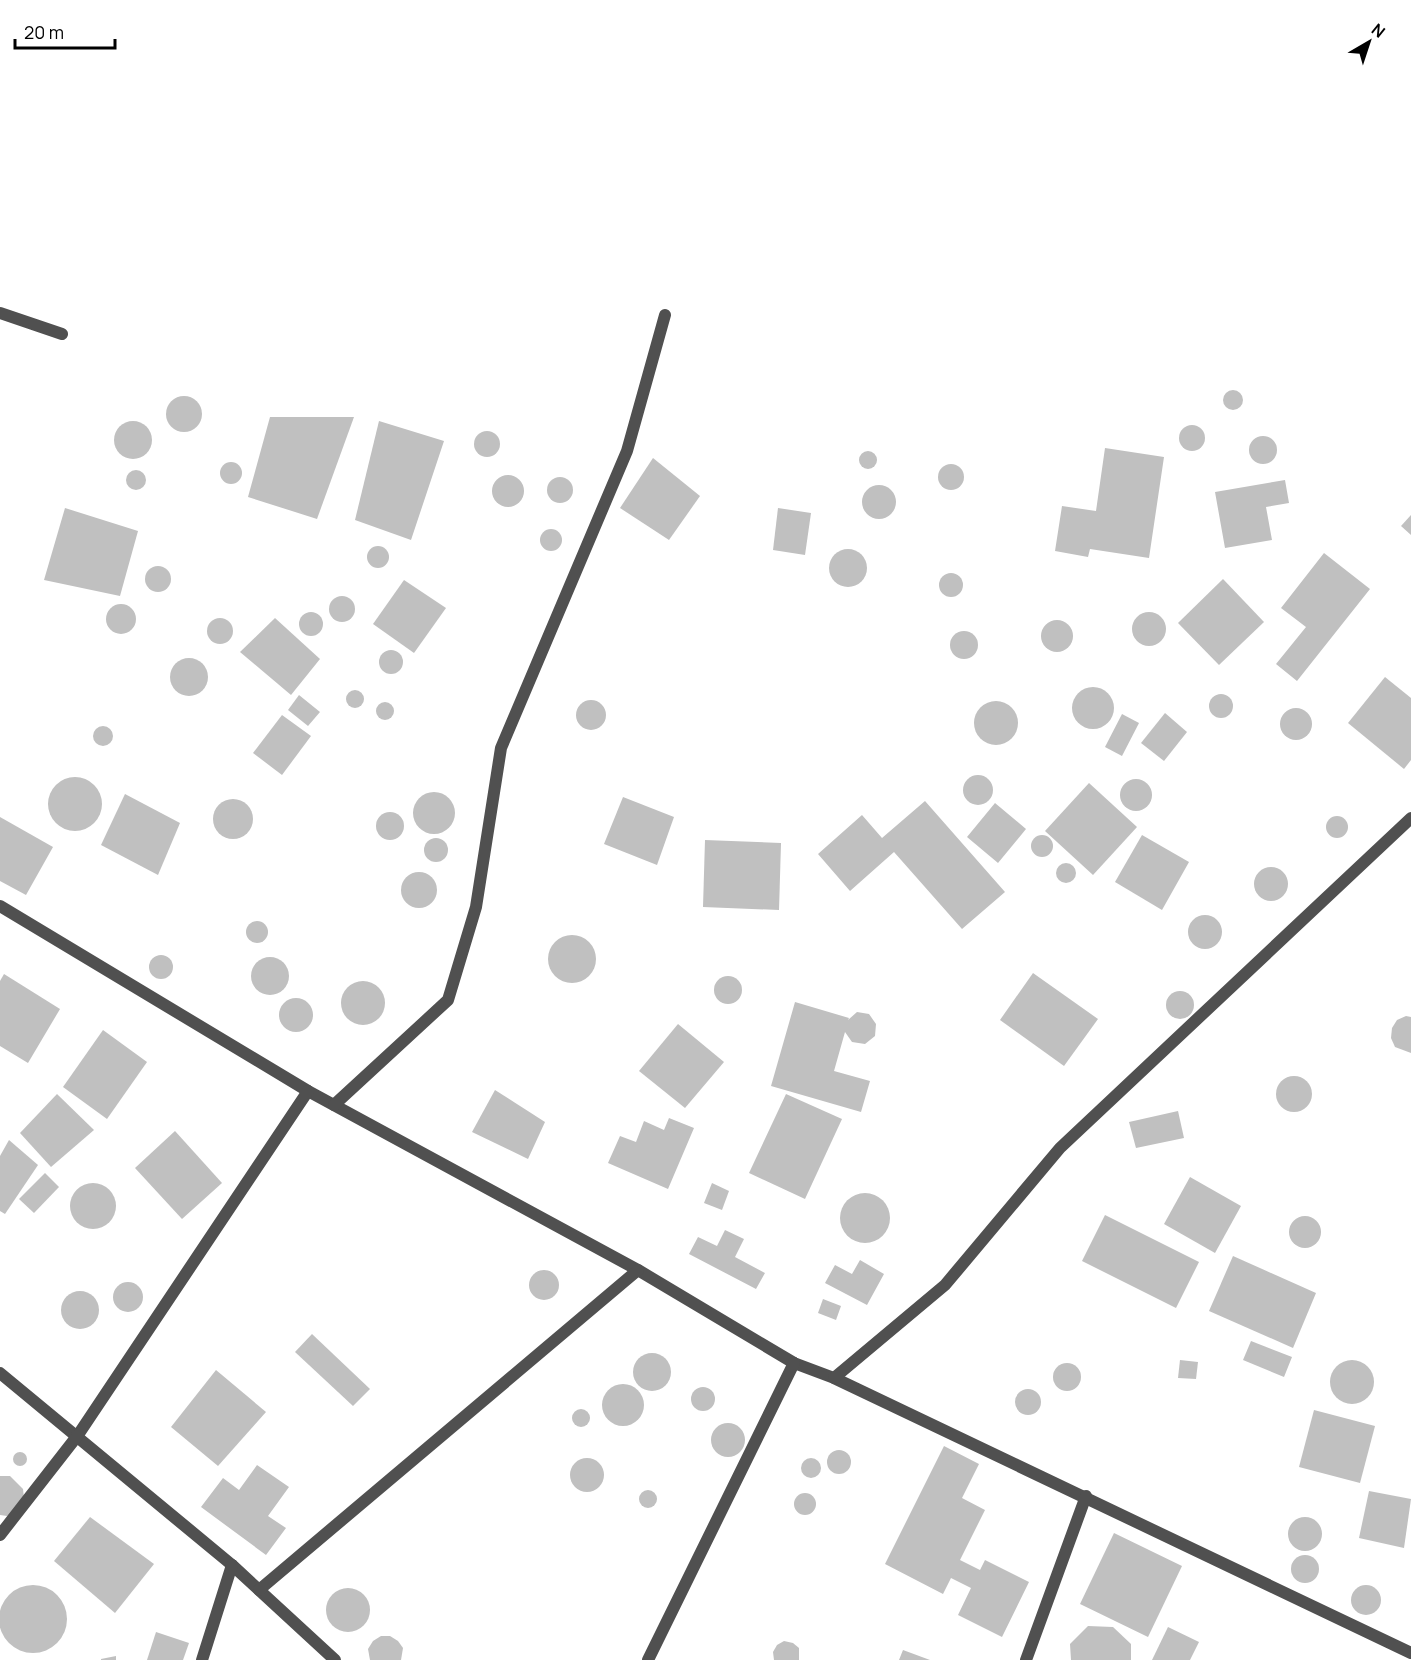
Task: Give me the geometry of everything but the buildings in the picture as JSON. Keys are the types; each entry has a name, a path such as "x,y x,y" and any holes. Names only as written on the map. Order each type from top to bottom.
{"street":[{"path":"0,313 62,334"},
{"path":"334,1105 448,1000 476,907 501,748 627,451 665,315"},
{"path":"834,1378 945,1285 1060,1148 1411,818"},
{"path":"0,906 308,1091 638,1270 794,1363 834,1378 1086,1496 1411,1653"},
{"path":"0,1535 78,1435 308,1091"},
{"path":"259,1590 638,1270"},
{"path":"648,1660 794,1363"},
{"path":"0,1373 78,1435 232,1565 335,1660"},
{"path":"1026,1660 1086,1496"},
{"path":"202,1660 232,1565"}]}
